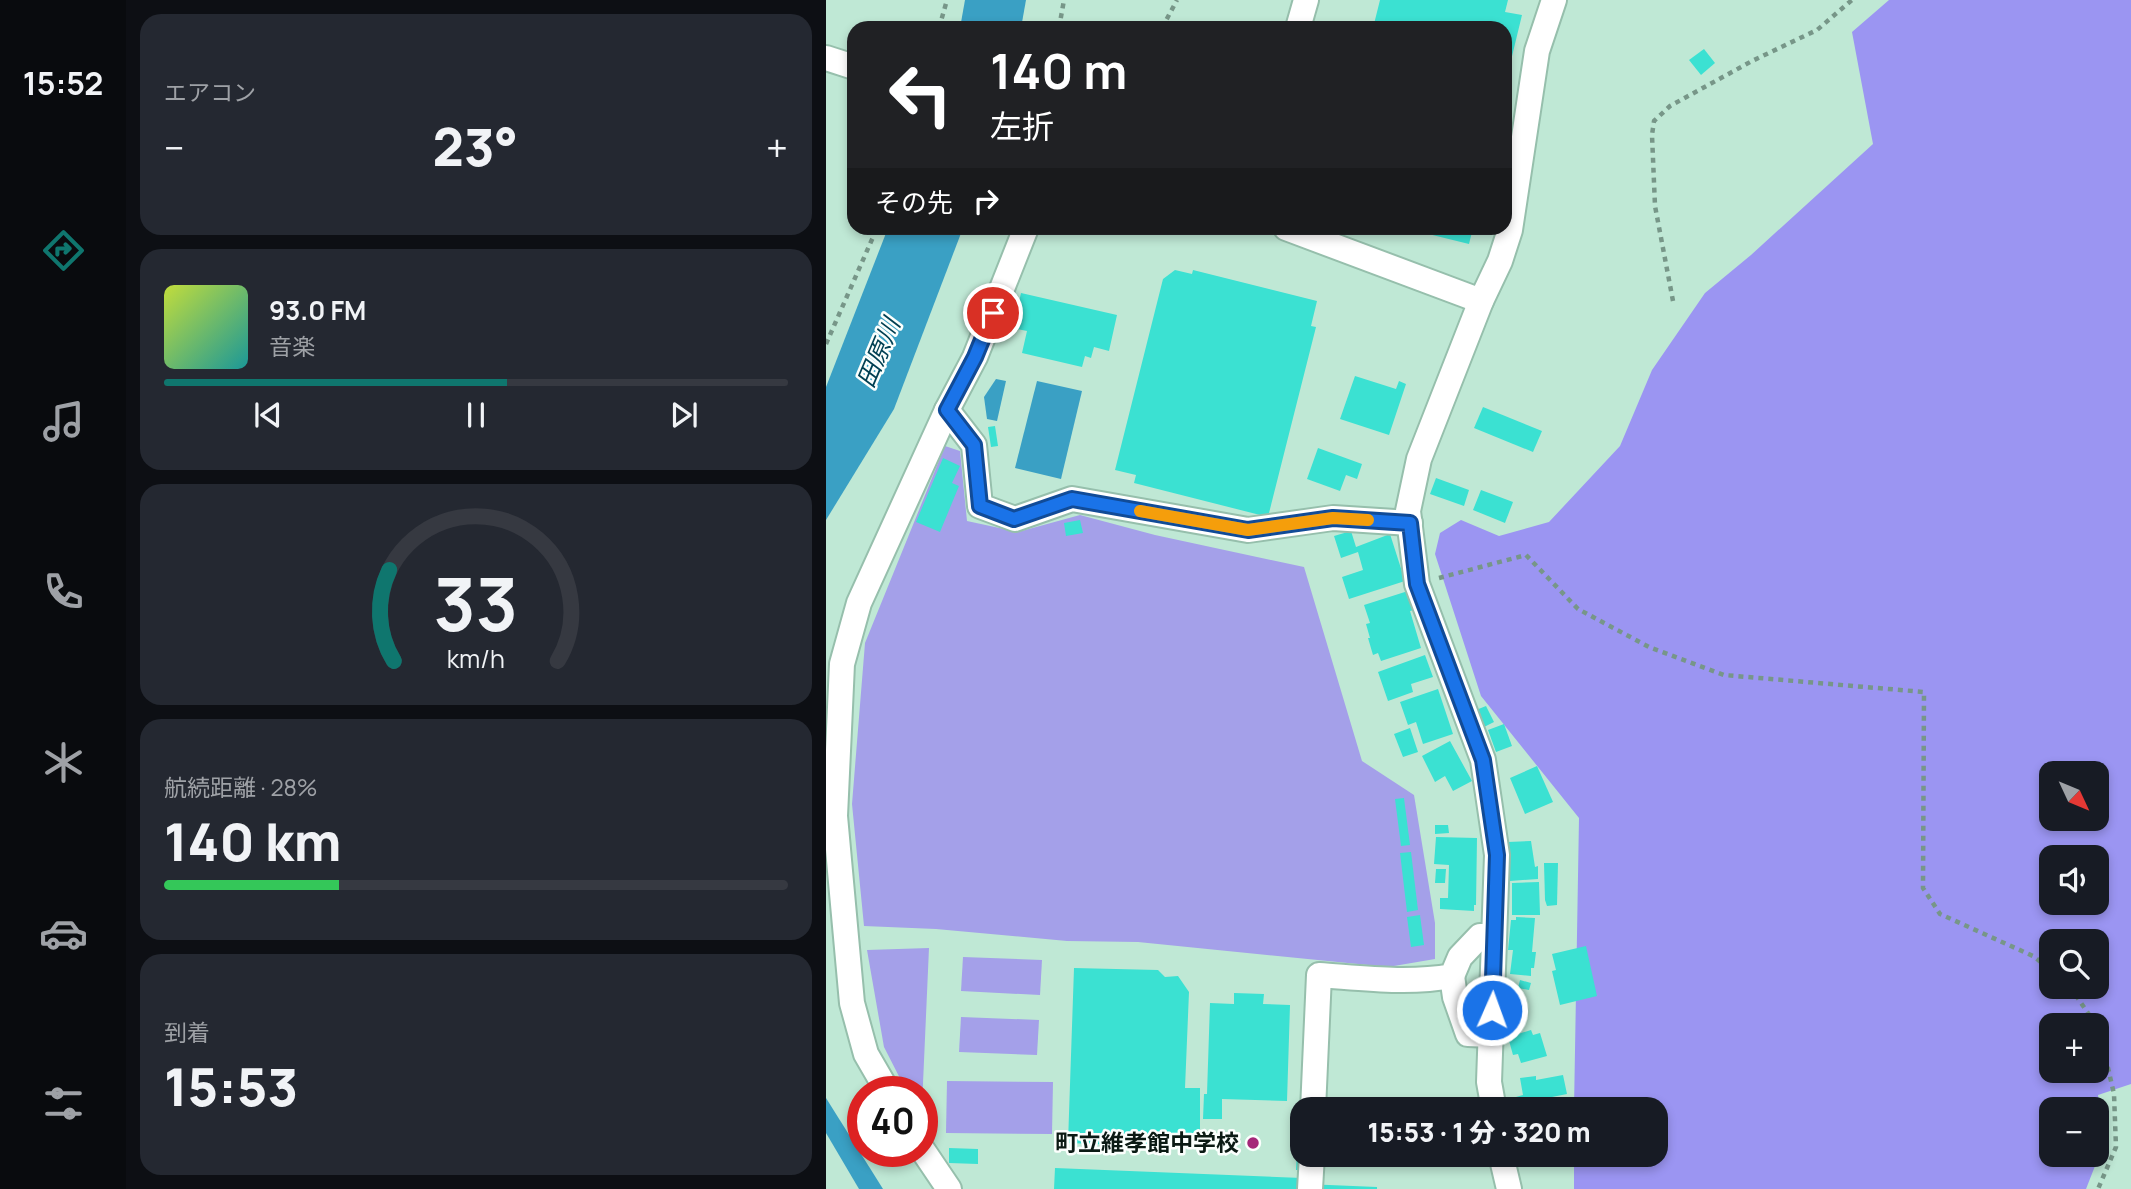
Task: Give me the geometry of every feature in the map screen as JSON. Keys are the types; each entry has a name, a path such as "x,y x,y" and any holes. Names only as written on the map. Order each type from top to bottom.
{"street":[{"path":"1300,21 1306,0"},
{"path":"1512,217 1537,51 1554,0"},
{"path":"826,58 847,65"},
{"path":"879,1076 866,1054 836,939 835,816 842,664 859,603 947,410 975,357 1023,235"},
{"path":"1305,235 1481,301"},
{"path":"1492,1097 1489,1082 1497,855 1483,760 1417,584 1408,511 1419,459 1508,235"},
{"path":"947,410 974,445 980,506 1014,519 1072,499 1248,530 1333,518 1410,523"},
{"path":"1491,1035 1468,1034 1455,997 1452,976 1460,957 1480,936 1494,936"},
{"path":"1314,1097 1319,975 1396,980 1452,976"},
{"path":"934,1167 949,1189"},
{"path":"1310,1189 1311,1167"},
{"path":"1504,1167 1509,1189"}],"path":[{"path":"941,21 947,0"},
{"path":"1060,21 1064,0"},
{"path":"1166,21 1177,0"},
{"path":"1673,300 1655,206 1652,135 1654,121 1670,106 1816,30 1852,0"},
{"path":"826,344 874,235"},
{"path":"1417,584 1526,555 1578,610 1649,648 1724,675 1924,692 1923,888 1940,914 2039,961"},
{"path":"2078,999 2099,1029 2114,1094 2116,1147 2098,1189"}],"shaded area":[{"path":"1889,0 2131,0 2131,1084 2098,1097 2039,1097 2039,1167 2095,1167 2086,1189 1574,1189 1574,1167 1668,1167 1668,1097 1574,1097 1579,818 1481,696 1435,554 1440,533 1461,520 1499,536 1549,522 1620,446 1652,370 1705,293 1873,144 1852,32"},
{"path":"945,446 960,451 967,521 1018,532 1080,515 1155,535 1304,567 1362,761 1414,795 1435,923 1435,959 1388,967 1138,942 1067,941 936,929 864,926 852,804 865,643"},
{"path":"929,948 923,1076 899,1076 884,1047 867,950"},
{"path":"963,957 1042,960 1040,995 961,991"},
{"path":"961,1017 1039,1020 1037,1055 959,1052"},
{"path":"947,1081 1053,1082 1052,1134 946,1133"}],"water":[{"path":"965,0 1026,0 1022,21 961,21"},
{"name":"田原川","path":"885,235 960,235 894,409 826,520 826,387"},
{"path":"996,379 1006,381 997,421 987,419 984,397"},
{"path":"1037,381 1082,391 1061,479 1015,468"},
{"path":"826,1098 847,1132 847,1167 869,1167 883,1189 859,1189 826,1133"}],"building":[{"path":"1380,0 1508,0 1505,12 1522,15 1512,56 1512,21 1375,21"},
{"path":"1704,49 1715,63 1701,75 1689,60"},
{"path":"1432,235 1471,235 1469,244"},
{"path":"1175,270 1192,274 1193,270 1317,301 1311,326 1316,327 1268,517 1134,483 1136,475 1115,470 1163,279"},
{"path":"1021,293 1117,315 1109,351 1094,347 1091,358 1085,356 1082,367 1022,353 1027,331 1013,328"},
{"path":"1355,376 1396,389 1399,381 1406,384 1389,435 1340,419"},
{"path":"1483,407 1542,431 1533,452 1474,428"},
{"path":"995,426 998,446 991,447 988,427"},
{"path":"1318,448 1362,464 1357,479 1346,475 1340,491 1307,479"},
{"path":"943,458 960,466 952,483 959,486 940,532 916,522"},
{"path":"1436,478 1469,490 1464,506 1430,494"},
{"path":"1481,490 1513,502 1505,523 1473,510"},
{"path":"1080,520 1083,533 1066,536 1064,523"},
{"path":"1351,531 1356,547 1390,534 1405,581 1349,599 1342,577 1363,570 1358,552 1341,558 1334,536"},
{"path":"1408,591 1414,610 1410,611 1421,648 1381,661 1378,653 1373,655 1366,624 1370,623 1364,605"},
{"path":"1425,655 1433,677 1411,684 1413,692 1388,701 1378,672"},
{"path":"1438,689 1453,734 1423,744 1416,722 1408,725 1400,702"},
{"path":"1486,706 1494,722 1484,727 1476,710"},
{"path":"1504,724 1512,746 1496,752 1488,730"},
{"path":"1410,728 1418,752 1403,757 1394,734"},
{"path":"1450,741 1472,781 1453,791 1445,776 1435,782 1422,756"},
{"path":"1537,766 1553,802 1525,814 1510,778"},
{"path":"1404,798 1410,845 1401,846 1395,799"},
{"path":"1435,825 1448,825 1449,833 1435,834"},
{"path":"1436,837 1477,838 1474,911 1440,909 1440,898 1448,898 1449,865 1434,864"},
{"path":"1531,841 1535,867 1538,866 1538,879 1510,881 1508,842"},
{"path":"1411,852 1418,910 1407,912 1400,853"},
{"path":"1544,863 1558,863 1557,905 1547,906 1545,900"},
{"path":"1436,869 1446,869 1445,883 1435,883"},
{"path":"1539,882 1540,915 1512,915 1512,883"},
{"path":"1420,915 1424,945 1411,947 1407,917"},
{"path":"1516,917 1535,918 1532,952 1536,952 1531,976 1510,974 1513,950 1508,950 1511,920 1516,920"},
{"path":"1586,946 1597,996 1560,1005 1552,971 1556,970 1552,954"},
{"path":"1074,968 1158,970 1165,977 1178,976 1189,992 1185,1088 1200,1088 1200,1148 1068,1143"},
{"path":"1520,980 1531,983 1529,990 1518,988"},
{"path":"1234,993 1264,994 1263,1004 1290,1005 1287,1101 1222,1099 1222,1119 1203,1119 1204,1094 1207,1094 1210,1003 1234,1004"},
{"path":"1531,1030 1533,1035 1540,1033 1547,1056 1521,1063 1518,1054 1513,1055 1508,1037"},
{"path":"1563,1075 1567,1094 1552,1097 1516,1097 1523,1095 1520,1078 1536,1076 1536,1080"},
{"path":"949,1148 978,1149 978,1164 949,1163"},
{"path":"1296,1167 1304,1167 1305,1184 1377,1189 1054,1189 1055,1168 1302,1178 1302,1170 1296,1170"}],"slow traffic":[{"path":"1140,511 1248,530 1333,518 1368,520"}],"place":[{"name":"町立維孝館中学校","path":"1253,1143"}],"route":[{"path":"993,313 975,357 947,410 974,445 980,506 1014,519 1072,499 1248,530 1333,518 1410,523 1417,584 1483,760 1497,855 1492,1010"}]}
